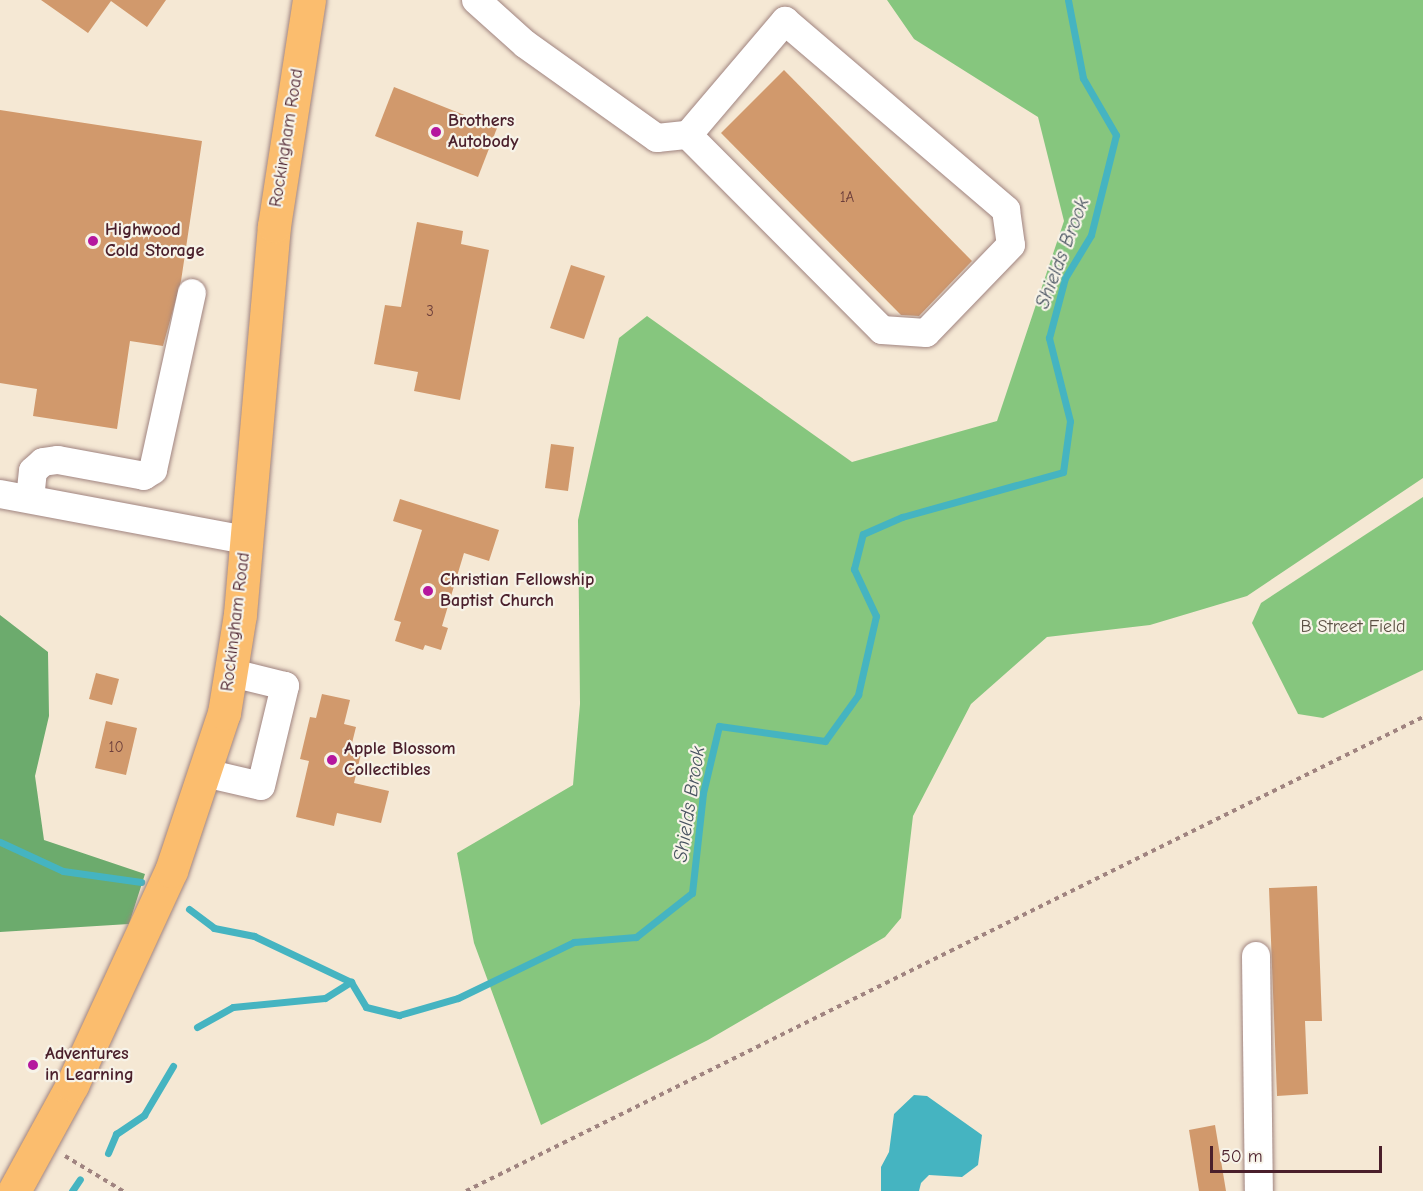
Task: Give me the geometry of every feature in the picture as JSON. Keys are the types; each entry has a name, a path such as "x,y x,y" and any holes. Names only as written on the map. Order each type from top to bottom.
{"main road":[{"name":"Rockingham Road","path":"14,1191 43,1142 171,871 205,773 232,673 274,226 308,5"}],"lane":[{"path":"476,0 525,44 657,138 688,135 785,21 1006,210 1011,245 926,333 882,330 688,135"},
{"path":"30,500 33,471 43,462 58,460 144,476 153,470 192,292"},
{"path":"0,494 246,540"},
{"path":"205,773 261,786 285,686 232,673"},
{"path":"1256,956 1259,1191"}],"path":[{"path":"466,1191 1423,717"},
{"path":"43,1142 123,1191"}],"green space":[{"path":"887,0 1423,0 1423,478 1247,596 1150,625 1047,637 971,704 913,816 901,918 885,937 708,1040 541,1125 474,943 457,853 573,785 580,704 578,520 619,338 647,316 852,462 997,421 1064,221 1038,117 914,39"},
{"name":"B Street Field","path":"1423,497 1423,670 1323,718 1298,714 1252,623 1261,603"},
{"path":"0,615 48,652 49,716 35,776 44,840 145,874 129,924 0,932"}],"water":[{"path":"914,1095 927,1096 982,1135 978,1165 962,1177 929,1175 921,1183 919,1191 881,1191 881,1167 889,1152 894,1114"}],"building":[{"path":"41,0 166,0 147,27 111,1 88,33"},
{"path":"784,70 972,261 919,316 901,315 721,133"},
{"name":"Brothers Autobody","path":"394,87 497,128 478,177 375,136"},
{"name":"Highwood Cold Storage","path":"0,110 202,141 181,281 163,346 130,341 117,429 33,416 37,389 0,383"},
{"path":"417,222 463,231 461,244 489,250 460,400 414,391 418,372 374,364 385,305 401,307"},
{"path":"571,265 605,276 584,339 550,328"},
{"path":"551,444 574,447 568,491 545,488"},
{"name":"Christian Fellowship Baptist Church","path":"400,499 499,530 489,561 464,553 442,626 448,628 441,650 425,645 423,650 395,641 401,622 394,620 422,530 393,521"},
{"path":"96,673 119,679 112,705 89,699"},
{"name":"Apple Blossom Collectibles","path":"322,694 350,700 344,724 356,727 351,747 362,750 354,783 389,791 381,823 337,813 334,826 296,817 309,761 300,759 310,717 316,718"},
{"path":"106,721 137,728 126,775 95,768"},
{"path":"1317,886 1322,1021 1305,1021 1308,1094 1277,1096 1269,888"},
{"path":"1215,1125 1226,1191 1199,1191 1189,1130"}],"waterway":[{"name":"Shields Brook","path":"189,909 214,928 254,936 351,982 366,1007 399,1015 458,998 574,942 636,937 692,893 703,793 719,726 825,741 858,695 876,616 854,569 863,534 902,517 1063,472 1070,421 1049,338 1065,278 1091,235 1116,135 1083,78 1068,0"},
{"name":"Shields Brook","path":"0,842 63,871 141,882"},
{"path":"197,1027 233,1007 325,998 351,982"},
{"path":"108,1153 116,1134 144,1115 173,1066"},
{"path":"72,1191 80,1179"}],"place":[{"name":"Brothers Autobody","path":"436,132"},
{"name":"Highwood Cold Storage","path":"93,241"},
{"name":"Christian Fellowship Baptist Church","path":"428,591"},
{"name":"Apple Blossom Collectibles","path":"332,760"},
{"name":"Adventures in Learning","path":"33,1065"}]}
